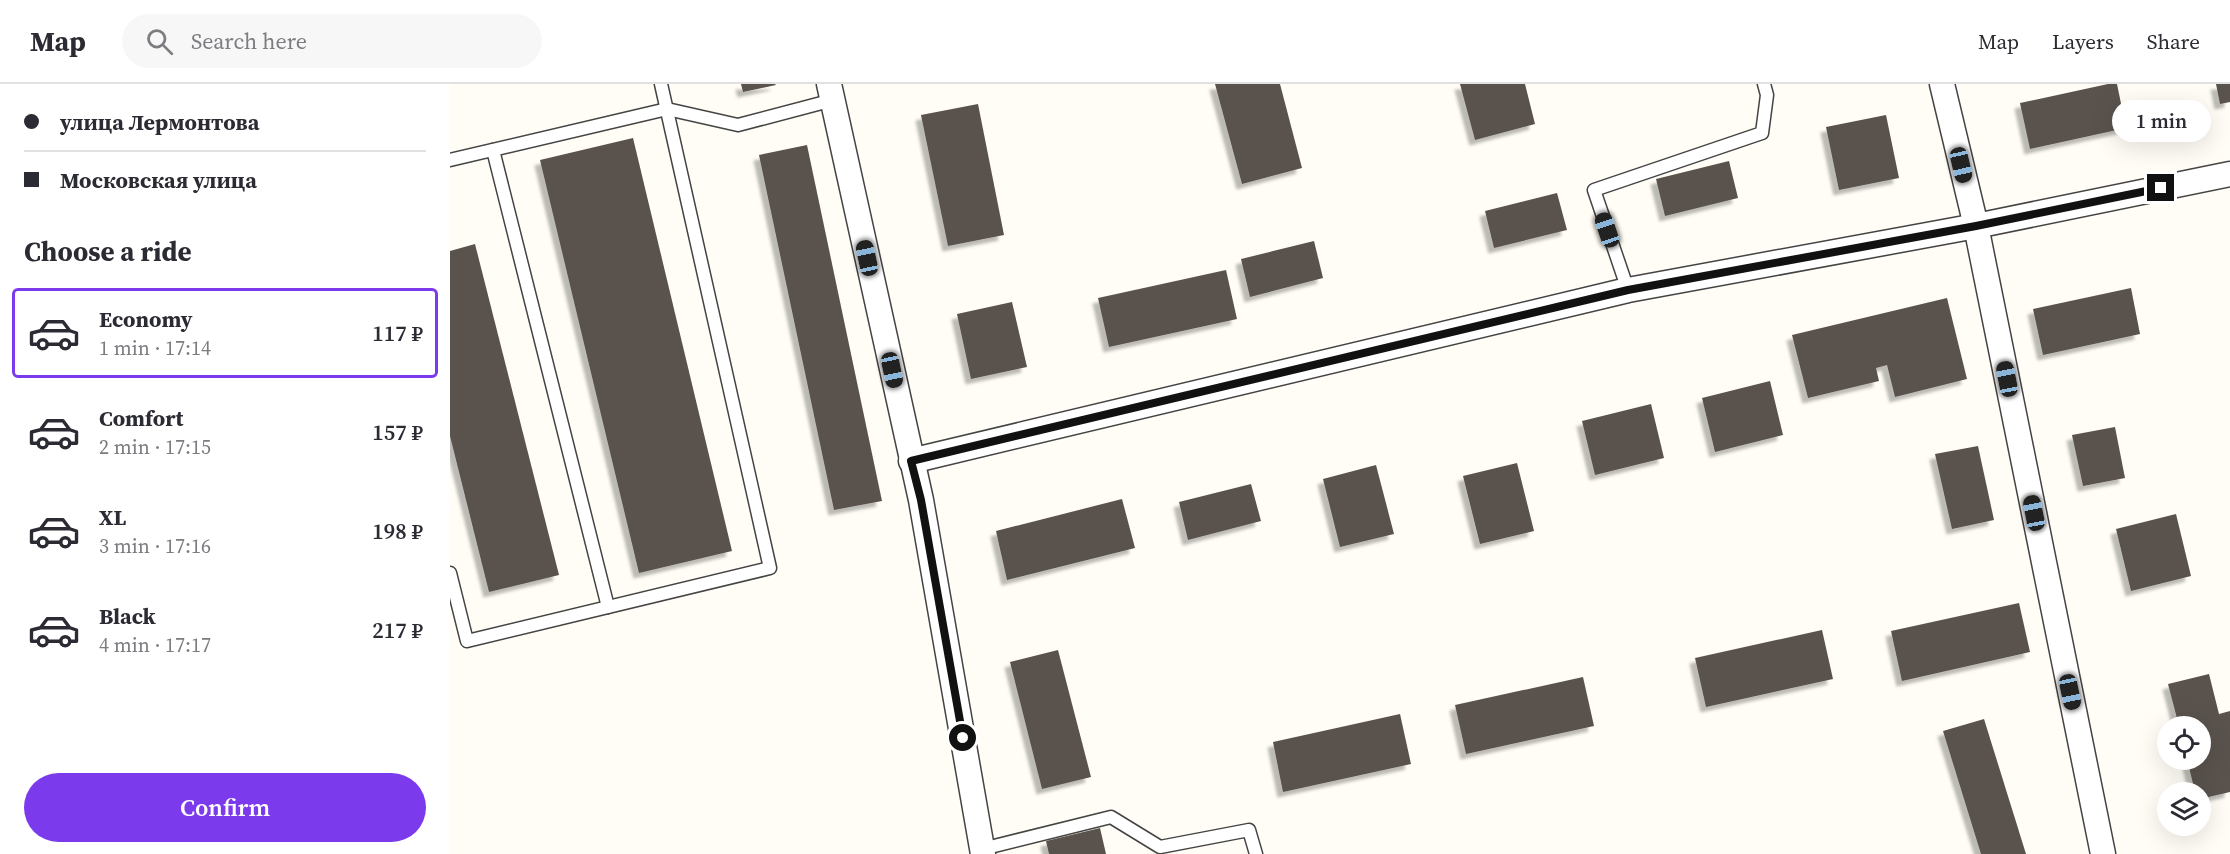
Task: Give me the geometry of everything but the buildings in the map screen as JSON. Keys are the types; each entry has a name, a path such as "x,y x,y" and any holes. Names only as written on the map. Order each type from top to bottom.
{"street":[{"path":"1942,84 1976,226 2103,854"},
{"path":"831,92 921,500 983,852"},
{"path":"911,461 1628,290 1976,226 2230,174"}],"lane":[{"path":"450,573 467,641 770,568 661,84"},
{"path":"1628,290 1594,190 1762,133 1767,95 1764,84"},
{"path":"450,160 667,109 738,125 831,92"},
{"path":"493,150 608,607"},
{"path":"983,852 1111,817 1160,847 1250,830 1256,854"}],"route":[{"path":"963,738 921,500 911,461 1628,290 1976,226 2161,188"}]}
